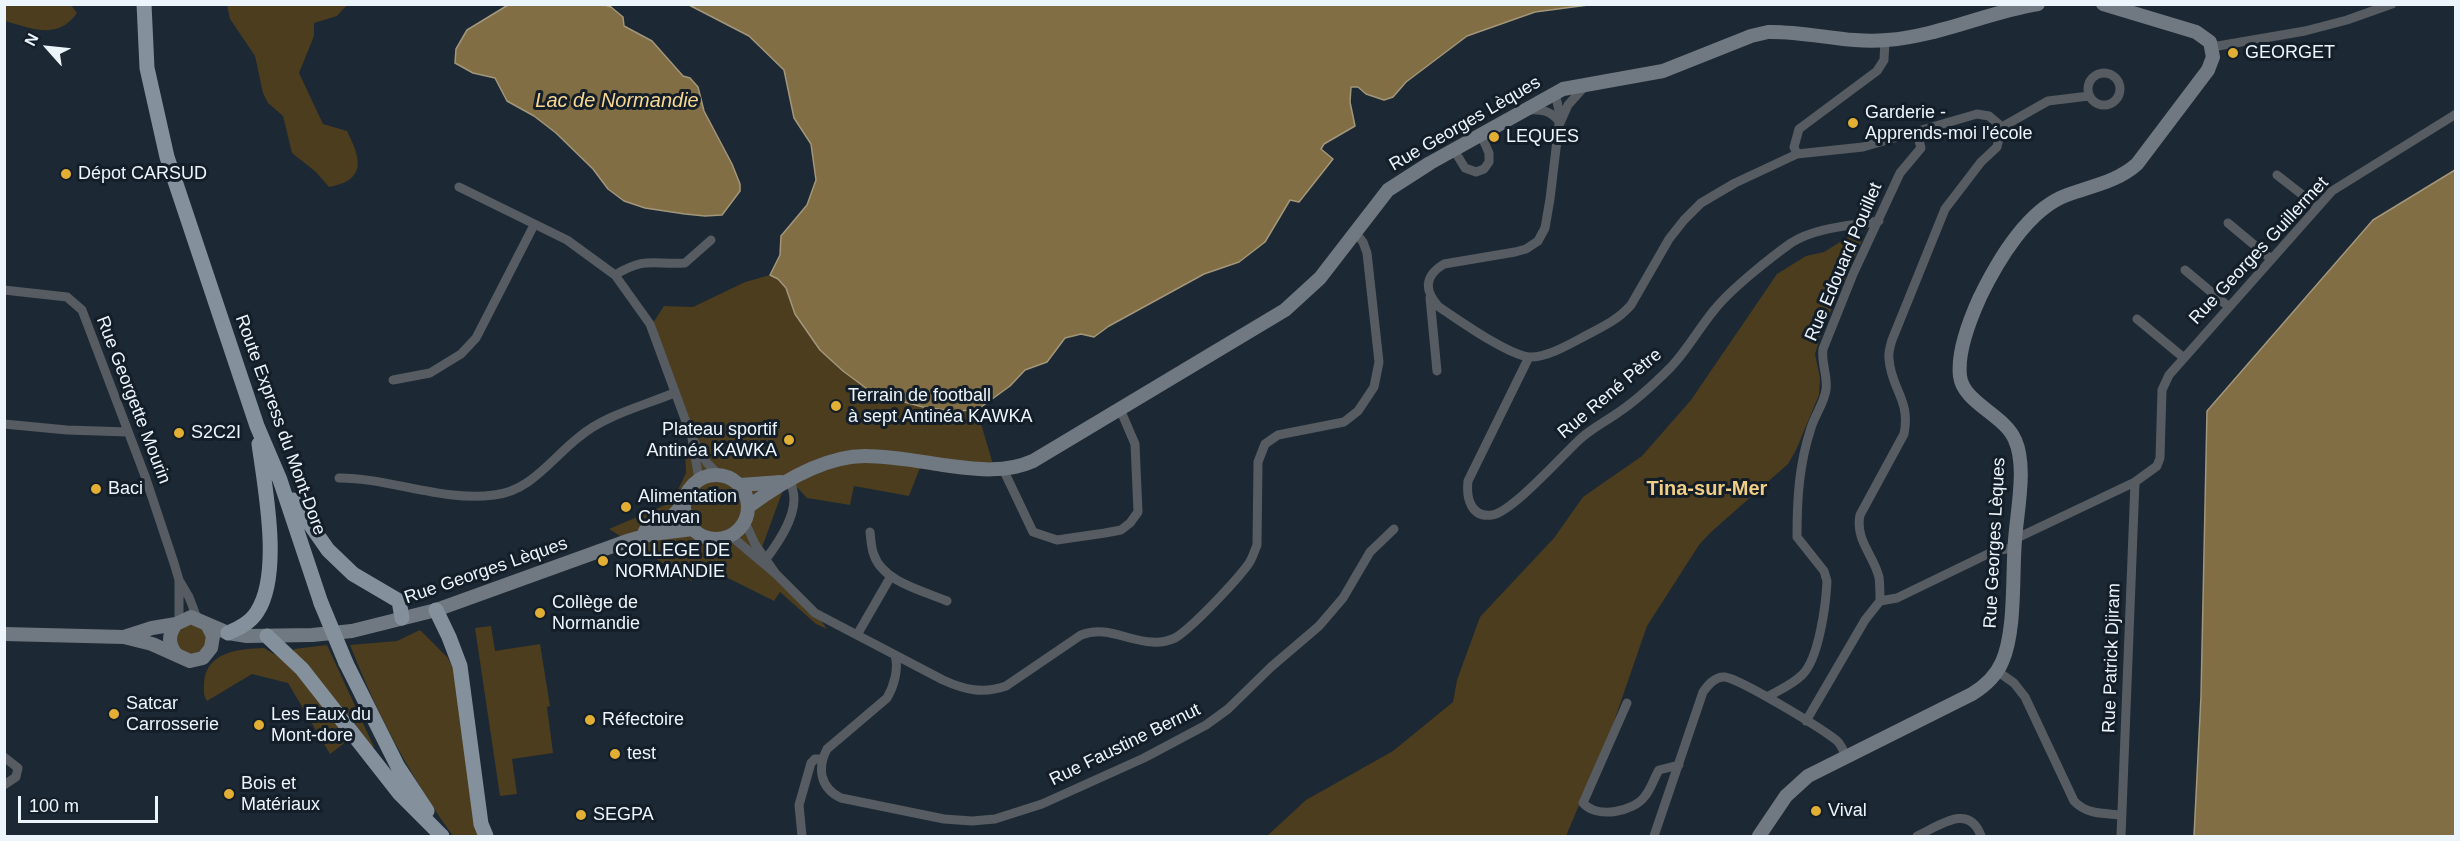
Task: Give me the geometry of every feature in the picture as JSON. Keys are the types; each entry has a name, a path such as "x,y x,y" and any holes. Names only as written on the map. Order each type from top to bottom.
{"main road":[{"name":"Route Express du Mont-Dore","path":"144,4 147,68 167,157 257,426 280,480 321,603 346,663 398,766 443,837"},
{"name":"Rue Georges Lèques","path":"748,507 788,481 828,462 864,456 971,469 1003,470 1033,461 1297,302 1320,278 1388,190 1563,89 1663,71 1751,36 1768,32 1885,41 2038,4"},
{"path":"2103,4 2196,32 2207,39 2212,47"},
{"name":"Rue Georges Lèques","path":"1759,837 1778,806 1795,788 1820,769 1972,694 1984,686 1997,672 2008,639 2019,494 2018,447 2012,432 1966,391 1960,379 1959,365 1963,347 1981,297 2016,239 2041,210 2065,195 2127,173 2137,164 2208,70 2213,57 2212,47"},
{"path":"228,633 244,626 258,612 266,588 271,532 257,426"},
{"path":"719,475 734,480 740,485 746,495 748,507 745,522 731,536 711,539 693,529 686,517 684,503 687,494 699,479 719,475"},
{"path":"280,480 328,550 352,574 399,601 402,618"},
{"name":"Rue Georges Lèques","path":"740,485 788,481"},
{"name":"Rue Georges Lèques","path":"627,541 672,517 684,503"},
{"name":"Rue Georges Lèques","path":"202,621 228,633 247,636 352,631 436,610 627,541 652,534 693,529"},
{"path":"436,610 460,666 481,824 486,837"},
{"path":"4,634 124,637 152,644 190,661 203,658 211,648 213,636 202,621 191,617 124,637"},
{"path":"177,622 172,629 170,643 177,656"},
{"name":"Rue Georges Lèques","path":"211,648 223,642 247,636"},
{"path":"267,636 302,669 400,794 443,837"}],"street":[{"path":"2212,47 2305,31 2357,17 2392,4"},
{"path":"1797,154 1794,147 1799,129 1877,71 1884,60 1885,41"},
{"path":"1560,123 1568,105 1587,84"},
{"path":"1437,371 1428,289 1430,277 1435,270 1444,264 1527,249 1538,241 1545,228 1560,123 1560,110 1555,93"},
{"path":"1806,721 1865,620 1880,602 1879,577 1861,541 1858,525 1860,515 1904,434 1907,422 1903,398 1890,369 1888,357 1892,340 1946,210 1981,162 1997,147 2002,127 2048,101 2089,96"},
{"path":"1526,110 1546,110 1560,123"},
{"path":"1430,298 1439,307 1511,350 1529,357 1558,350 1616,320 1631,305 1669,239 1701,203 1735,183 1797,154 1863,147 1977,114 1989,116 2002,127"},
{"name":"Rue Georges Guillermet","path":"1880,602 1897,598 1994,551 2015,544 2135,482 2157,466 2160,458 2162,390 2169,375 2332,191 2456,114"},
{"name":"Rue Edouard Pouillet","path":"1767,698 1793,683 1805,673 1814,659 1827,581 1824,571 1797,537 1801,465 1811,426 1825,398 1827,387 1821,359 1823,349 1853,274 1900,173 1922,148 1917,133"},
{"path":"1454,150 1465,168 1476,172 1484,169 1489,162 1481,135"},
{"path":"2277,175 2318,207"},
{"path":"459,187 567,240 615,275 650,324 692,438 707,464 719,475"},
{"name":"Rue René Pètre","path":"1529,357 1468,481 1466,492 1476,512 1494,515 1507,507 1538,482 1580,439 1643,393 1671,367 1716,308 1792,243 1819,231 1879,221"},
{"path":"2228,223 2271,259"},
{"path":"393,380 430,373 461,354 476,338 534,225"},
{"path":"731,536 776,574 815,613 960,688 992,691 1019,679 1081,635 1092,631 1103,630 1152,642 1165,642 1184,631 1240,574 1253,556 1257,534 1258,462 1265,444 1278,435 1344,422 1358,411 1374,387 1378,375 1378,352 1368,253 1355,232"},
{"path":"615,275 642,262 685,263 711,240"},
{"path":"2185,270 2229,307"},
{"name":"Rue Georgette Mourin","path":"4,290 59,295 74,302 81,310 145,476 179,580 202,621"},
{"path":"2137,319 2184,358"},
{"path":"339,478 358,478 468,497 495,495 520,489 541,473 578,438 601,423 674,393"},
{"path":"1003,470 1033,532 1057,540 1121,530 1138,512 1139,498 1135,444 1120,409"},
{"path":"4,424 67,430 128,432"},
{"path":"692,438 699,479"},
{"path":"766,559 778,543 789,518 794,499 788,481"},
{"name":"Rue Patrick Djiram","path":"2121,837 2135,482"},
{"path":"745,522 755,544 776,574"},
{"name":"Rue Faustine Bernut","path":"822,759 821,776 832,794 899,811 944,819 972,821 995,819 1042,804 1144,758 1206,725 1228,709 1271,667 1319,626 1343,598 1370,552 1394,529"},
{"path":"870,532 873,554 879,566 891,576 947,601"},
{"path":"857,635 891,576"},
{"name":"Rue Georgette Mourin","path":"177,622 179,580"},
{"path":"802,837 799,805 811,763 815,759 822,759 827,748 835,740 886,698 893,687 896,671 895,655"},
{"path":"1997,672 2014,683 2025,697 2074,801 2084,810 2122,815"},
{"path":"1654,837 1703,692 1713,681 1725,677 1767,698 1838,741 1846,756"},
{"path":"1627,703 1583,803 1586,807 1608,812 1628,809 1645,798 1659,770 1679,765"},
{"path":"4,757 18,768 15,777 4,785"},
{"path":"1917,837 1958,818 1973,822 1981,837"}],"shaded area":[{"path":"4,5 71,5 77,13 61,27 43,30 5,21"},
{"path":"227,5 347,5 337,16 314,23 314,36 299,73 323,124 347,131 355,151 358,167 350,179 329,187 316,172 292,153 283,116 268,103 263,93 255,56 230,19"},
{"path":"1355,126 1324,144 1321,149 1333,159 1299,202 1290,200 1265,242 1239,262 1204,274 1109,326 1094,337 1081,334 1065,338 1047,362 1025,370 1010,386 977,410 992,461 992,470 921,465 909,496 854,486 850,505 807,498 790,480 782,493 758,558 815,613 827,629 816,624 780,592 774,601 710,569 691,581 609,529 672,502 686,473 685,451 692,438 651,326 664,306 693,307 745,282 770,275 780,255 781,236 807,205 816,180 811,144 1313,130"},
{"path":"1856,232 1863,238 1822,331 1815,354 1820,378 1819,395 1796,450 1788,464 1699,545 1647,626 1612,727 1566,836 1267,836 1306,800 1393,751 1453,702 1457,680 1480,617 1554,538 1583,497 1642,456 1691,400 1777,274 1806,256 1824,252"},
{"path":"192,624 198,625 206,633 206,645 198,653 192,654 186,653 178,645 177,639 178,633 186,625"},
{"path":"491,626 495,651 540,644 550,706 547,707 553,753 512,759 517,794 500,796 475,628"},
{"path":"420,630 448,658 459,681 482,836 453,836 437,813 396,744 371,696 350,645 397,641"},
{"path":"327,645 374,747 294,655 294,649"},
{"path":"264,648 289,663 351,738 330,754 288,683 252,674 207,701 204,695 204,683 206,672 211,664 218,658 235,651"}],"water":[{"name":"Lac de Normandie","path":"508,5 605,5 623,17 624,26 652,41 683,76 690,78 698,87 704,111 740,184 740,191 722,215 685,214 645,208 624,201 608,189 593,169 556,133 534,116 507,101 495,78 473,73 455,63 456,49 467,30"},
{"path":"689,5 1588,5 1535,12 1467,36 1406,82 1393,97 1384,100 1366,94 1358,87 1351,87 1350,102 1355,126 1324,144 1321,149 1333,159 1299,202 1290,200 1265,242 1239,262 1204,274 1109,326 1094,337 1081,334 1065,338 1047,362 1025,370 1010,386 977,410 953,411 923,407 874,394 820,350 795,314 786,288 778,279 770,275 780,255 781,236 807,205 816,180 811,144 794,118 784,70 749,36"},
{"path":"2455,170 2455,836 2194,836 2201,696 2207,411 2373,220"}],"place":[{"name":"GEORGET","path":"2233,53"},
{"name":"Garderie - Apprends-moi l'école","path":"1853,123"},
{"name":"LEQUES","path":"1494,137"},
{"name":"Dépot CARSUD","path":"66,174"},
{"name":"Terrain de football à sept Antinéa KAWKA","path":"836,406"},
{"name":"S2C2I","path":"179,433"},
{"name":"Plateau sportif Antinéa KAWKA","path":"789,440"},
{"name":"Baci","path":"96,489"},
{"name":"Alimentation Chuvan","path":"626,507"},
{"name":"COLLEGE DE NORMANDIE","path":"603,561"},
{"name":"Collège de Normandie","path":"540,613"},
{"name":"Satcar Carrosserie","path":"114,714"},
{"name":"Réfectoire","path":"590,720"},
{"name":"Les Eaux du Mont-dore","path":"259,725"},
{"name":"test","path":"615,754"},
{"name":"Bois et Matériaux","path":"229,794"},
{"name":"Vival","path":"1816,811"},
{"name":"SEGPA","path":"581,815"}],"district":[{"name":"Tina-sur-Mer","path":"1707,489"}]}
